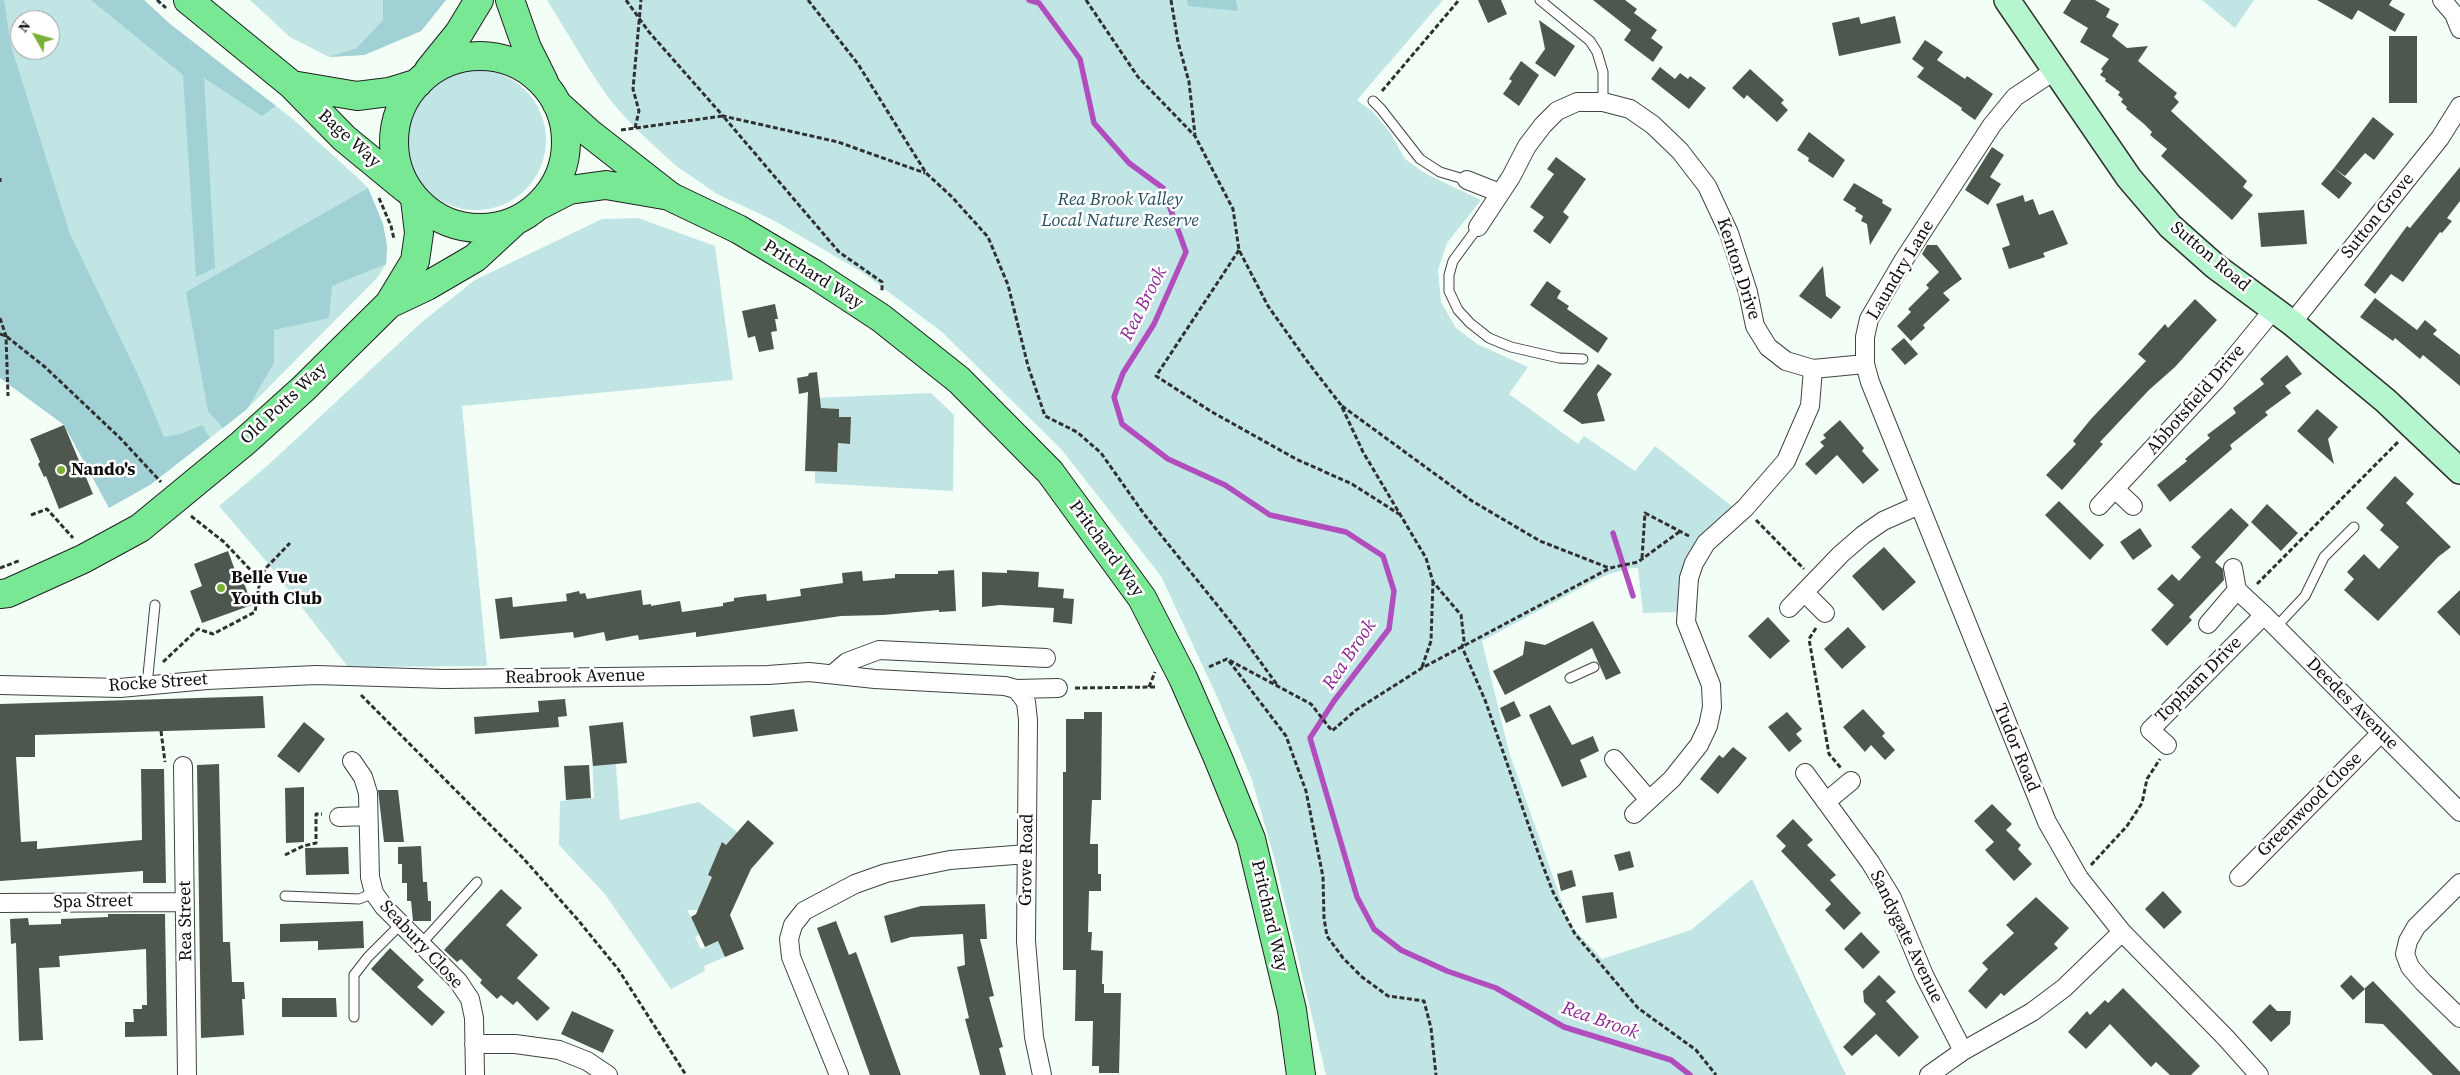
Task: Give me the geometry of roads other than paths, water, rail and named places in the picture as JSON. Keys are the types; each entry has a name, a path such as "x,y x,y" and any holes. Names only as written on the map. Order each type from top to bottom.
{"main road":[{"name":"Bage Way","path":"188,0 292,85 344,138 412,195"},
{"path":"479,0 459,33 406,97 399,113 394,134 395,158 399,172 412,195 437,217 459,226 492,227 528,212 556,181 564,155 566,136 552,96 527,48 510,0"},
{"path":"421,80 449,62 468,57 487,56 505,60 525,69 552,96"},
{"name":"Bage Way","path":"292,85 357,96 389,92 421,80"},
{"name":"Pritchard Way","path":"552,96 588,132 671,197 746,234 814,274 868,310 959,380 1050,472 1142,598 1183,678 1251,839 1292,1010 1300,1075"},
{"name":"Pritchard Way","path":"528,212 569,190 606,185 671,197"},
{"name":"Old Potts Way","path":"0,594 8,593 99,550 140,528 177,500 303,389 389,304 415,260 418,233 412,195"},
{"name":"Old Potts Way","path":"389,304 427,286 475,258 528,212"},
{"name":"Old Potts Way","path":"0,578 177,500"}],"street":[{"name":"Sutton Road","path":"2007,0 2129,178 2170,226 2215,266 2283,316 2413,427 2460,471"},
{"path":"2442,0 2454,14 2460,29"},
{"name":"Laundry Lane","path":"1865,364 1865,337 1869,319 1903,261 1998,118 2015,97 2054,71"},
{"name":"Kenton Drive","path":"1478,227 1528,146 1543,125 1557,111 1578,102 1603,102 1630,109 1653,125 1680,151 1707,186 1729,233 1748,292 1755,326 1768,347 1786,361 1813,369"},
{"name":"Sutton Grove","path":"2283,316 2440,138 2460,106"},
{"path":"1467,180 1500,193"},
{"name":"Abbotsfield Drive","path":"2099,506 2215,381 2283,316"},
{"path":"1634,814 1672,779 1699,745 1710,717 1712,708 1711,685 1686,622 1689,578 1694,563 1706,543 1745,508 1786,461 1799,435 1810,406 1813,369 1865,364"},
{"name":"Tudor Road","path":"1865,364 1870,382 2047,822 2079,878 2122,932 2226,1038 2255,1074"},
{"path":"2115,489 2133,506"},
{"path":"1789,608 1863,535 1883,521 1919,505"},
{"path":"2208,624 2240,594 2233,568"},
{"path":"1810,586 1825,613"},
{"name":"Deedes Avenue","path":"2240,594 2270,621 2460,812"},
{"name":"Topham Drive","path":"2167,745 2150,730 2270,621"},
{"path":"834,673 847,662 879,650 1046,658"},
{"name":"Reabrook Avenue","path":"316,676 444,679 834,673 876,678 1006,686 1016,689"},
{"name":"Rocke Street","path":"0,685 120,688 148,680 316,676"},
{"path":"1016,689 1058,688"},
{"name":"Grove Road","path":"1016,689 1026,702 1028,720 1026,941 1029,988 1042,1075"},
{"name":"Greenwood Close","path":"2239,877 2381,732"},
{"path":"1614,759 1649,800"},
{"name":"Seabury Close","path":"352,761 363,777 368,793 370,877 374,893 401,924 458,981 470,1000 474,1018 475,1075"},
{"name":"Rea Street","path":"183,766 187,1075"},
{"name":"Sandygate Avenue","path":"1805,773 1870,862 1892,898 1924,974 1964,1051"},
{"path":"1827,801 1851,780"},
{"path":"339,818 368,816"},
{"path":"839,1075 791,957 789,939 793,925 804,911 848,888 886,873 950,860 1027,854"},
{"path":"2460,883 2416,927 2408,941 2405,954 2410,967 2460,1018"},
{"name":"Spa Street","path":"0,903 186,902"},
{"path":"1929,1075 1964,1051 2032,1012 2064,988 2122,932"},
{"path":"474,1044 515,1044 559,1050 586,1061 608,1075"}],"lane":[{"path":"1540,0 1590,41 1597,52 1603,72 1603,102"},
{"path":"1373,101 1420,159 1440,172 1467,180"},
{"path":"1478,227 1453,261 1449,275 1449,291 1458,310 1470,324 1489,338 1511,347 1559,358 1583,360"},
{"path":"2270,621 2306,596 2324,557 2354,527"},
{"path":"148,680 155,605"},
{"path":"1570,678 1594,667"},
{"path":"421,944 477,882"},
{"path":"285,896 359,899 374,893"},
{"path":"354,1017 354,975 368,957 401,924"}],"waterway":[{"name":"Rea Brook","path":"1029,0 1039,3 1080,59 1094,123 1129,163 1163,188 1186,252 1154,324 1123,373 1114,397 1122,424 1168,459 1225,485 1270,515 1346,532 1383,556 1394,591 1389,629 1334,701 1310,738 1357,897 1374,929 1401,950 1447,971 1496,988 1564,1027 1671,1060 1690,1075"},
{"path":"1613,533 1633,596"}],"place":[{"name":"Nando's","path":"61,470"},
{"name":"Belle Vue Youth Club","path":"221,588"}],"park label":[{"name":"Rea Brook Valley Local Nature Reserve","path":"1120,210"}]}
